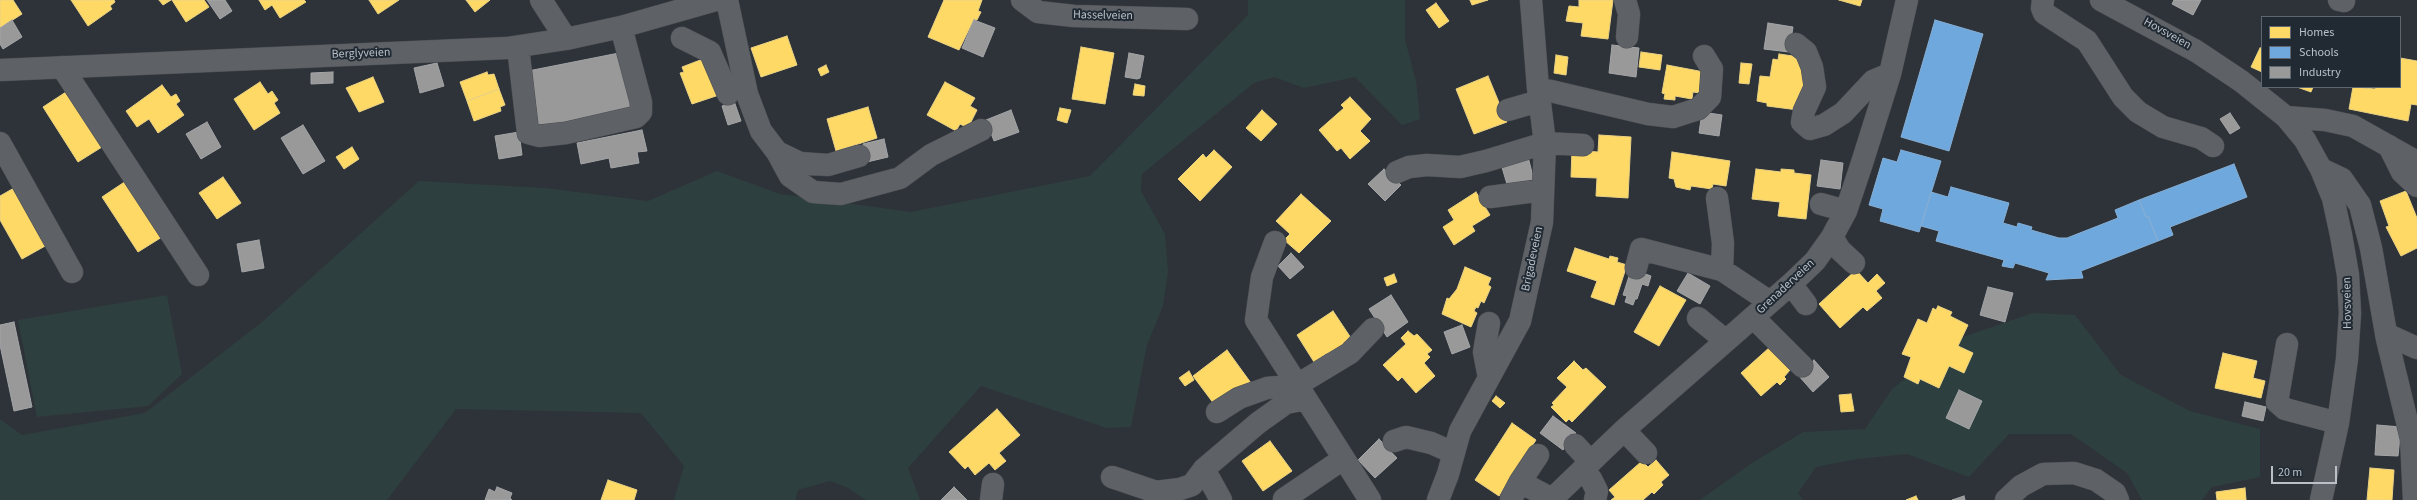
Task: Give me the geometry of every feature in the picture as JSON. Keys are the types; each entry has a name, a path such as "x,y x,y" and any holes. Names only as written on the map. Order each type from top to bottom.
{"street":[{"path":"542,0 566,39"},
{"name":"Berglyveien","path":"0,70 159,65 255,58 518,47 566,39 621,27 716,0"},
{"path":"727,0 746,94 761,131 777,152 790,176 813,192 841,194 900,178 931,155 981,130"},
{"path":"740,0 749,33"},
{"name":"Hasselveien","path":"1022,0 1038,12 1074,16 1187,19"},
{"name":"Brigadeveien","path":"1438,500 1460,431 1520,321 1542,222 1545,143 1538,94 1531,0"},
{"path":"1626,0 1629,14 1627,37"},
{"name":"Grenaderveien","path":"1551,500 1624,430 1815,262 1832,237 1846,211 1890,74 1907,0"},
{"path":"2043,0 2042,8 2044,13 2087,40 2123,97 2138,112 2163,127 2201,138 2213,146"},
{"name":"Hovsveien","path":"2101,0 2196,51 2241,80 2286,117 2305,140 2321,169 2333,198 2348,275 2350,313 2347,360 2338,423 2321,500"},
{"path":"675,12 685,47 710,52 728,94"},
{"path":"518,47 528,133 539,136 566,133 636,117 641,112 641,102 621,27"},
{"path":"1796,44 1806,52 1812,67 1815,87 1804,111 1802,122 1810,129 1824,125 1843,113 1873,80 1890,74"},
{"path":"1508,110 1538,94 1648,114 1673,116 1698,109 1710,97 1712,69 1704,56"},
{"path":"62,67 198,275"},
{"path":"2286,117 2325,120 2353,126 2417,162"},
{"path":"0,143 72,272"},
{"path":"1397,172 1409,167 1427,165 1460,167 1486,161 1545,143 1583,145"},
{"path":"2389,146 2402,172 2417,186"},
{"path":"777,152 800,164 828,165 859,156"},
{"path":"2321,169 2342,178 2360,205 2371,248 2386,334 2397,415 2411,438 2414,500"},
{"path":"1490,197 1543,190"},
{"path":"1717,198 1722,243 1722,270"},
{"path":"1822,204 1846,211"},
{"path":"1832,237 1840,250 1854,263"},
{"path":"1275,242 1262,276 1256,320 1370,500"},
{"path":"1636,268 1641,249 1722,270 1770,302"},
{"path":"1791,284 1806,304"},
{"path":"1753,317 1802,366"},
{"path":"1698,318 1726,341"},
{"path":"1489,323 1484,352 1489,378"},
{"path":"1112,477 1149,495 1180,495 1192,485 1204,469 1258,423 1301,392 1350,353 1373,329"},
{"path":"2386,334 2417,348"},
{"path":"2287,344 2276,402 2285,409 2338,423"},
{"path":"1217,412 1239,398 1267,388 1301,392"},
{"path":"1624,430 1646,453"},
{"path":"1394,441 1406,437 1454,453"},
{"path":"1575,445 1597,491 1595,500"},
{"path":"1538,455 1516,490 1551,500"},
{"path":"1284,499 1343,459"},
{"path":"1204,469 1221,500"},
{"path":"2006,500 2021,486 2043,474 2074,472 2096,480 2115,493 2118,500"}],"shaded area":[{"path":"1248,0 1405,0 1405,39 1416,81 1420,119 1402,125 1355,77 1304,88 1274,77 1254,83 1142,174 1141,191 1165,234 1168,272 1163,306 1147,345 1131,427 1107,428 981,386 908,468 920,500 866,500 848,488 830,481 798,490 795,500 674,500 684,466 641,413 456,409 387,500 0,500 0,419 22,435 145,413 262,322 419,181 545,188 648,201 717,171 780,194 911,212 1090,176 1248,15"},
{"path":"167,295 182,374 148,406 37,417 18,320"},
{"path":"2033,313 2075,315 2121,375 2190,411 2260,429 2260,477 2212,487 2202,500 2142,500 2127,473 2071,434 2009,434 1969,477 1907,454 1857,459 1816,467 1798,493 1803,500 1700,500 1752,463 1803,432 1865,429 1892,389 1954,340"}],"building: Homes":[{"path":"0,0 13,0 22,14 0,28"},
{"path":"71,0 114,0 115,2 110,6 112,9 88,26"},
{"path":"159,0 171,0 163,5"},
{"path":"172,0 204,0 209,7 186,22"},
{"path":"259,0 304,0 306,2 280,18 272,5 265,10"},
{"path":"369,0 399,0 378,14"},
{"path":"466,0 490,0 475,12"},
{"path":"944,0 982,0 978,11 981,12 977,20 974,19 959,50 928,37"},
{"path":"1470,0 1488,0 1472,5"},
{"path":"1579,0 1613,0 1608,39 1581,36 1583,23 1566,21 1569,6 1579,7"},
{"path":"1839,0 1862,0 1860,6"},
{"path":"1436,3 1449,21 1439,28 1426,10"},
{"path":"787,36 797,65 761,77 751,48"},
{"path":"1081,47 1114,53 1105,104 1072,99"},
{"path":"2260,48 2261,48 2261,72 2251,67"},
{"path":"1641,52 1662,55 1660,70 1639,67"},
{"path":"1779,54 1800,57 1804,63 1802,79 1806,79 1804,92 1800,92 1798,110 1767,106 1767,103 1757,101 1760,76 1770,77 1773,59 1778,60"},
{"path":"1556,55 1568,57 1566,75 1554,73"},
{"path":"2401,58 2417,61 2417,105 2411,104 2408,121 2349,109 2353,88 2401,88"},
{"path":"703,59 719,95 692,104 680,73 684,72 682,67"},
{"path":"1741,63 1752,64 1749,84 1739,83"},
{"path":"826,65 829,72 821,76 818,69"},
{"path":"1667,65 1704,72 1700,93 1693,92 1692,99 1675,96 1675,100 1664,99 1665,94 1662,93"},
{"path":"487,72 488,75 494,74 499,89 467,101 460,82"},
{"path":"1488,76 1507,122 1474,134 1456,89"},
{"path":"373,77 384,102 359,112 346,88"},
{"path":"260,82 268,94 272,91 278,100 274,103 280,113 254,130 234,99"},
{"path":"945,82 975,98 970,106 977,110 968,128 960,124 956,131 927,115"},
{"path":"1135,84 1145,86 1144,96 1133,95"},
{"path":"162,85 171,97 176,94 180,101 176,104 184,115 158,133 149,119 137,127 126,111"},
{"path":"2300,88 2313,88 2311,92"},
{"path":"499,89 505,105 500,107 501,111 474,121 467,101"},
{"path":"66,92 102,147 78,162 43,107"},
{"path":"1350,97 1371,119 1360,131 1370,141 1350,159 1341,148 1337,151 1319,130 1344,108 1341,105"},
{"path":"868,107 877,138 836,151 827,119"},
{"path":"1060,108 1071,110 1067,123 1057,120"},
{"path":"1262,110 1277,124 1261,141 1246,128"},
{"path":"1599,135 1631,137 1628,198 1596,196 1597,178 1571,177 1572,150 1598,152"},
{"path":"352,147 359,159 344,169 336,157"},
{"path":"1214,150 1232,167 1200,201 1178,179 1203,154 1206,158"},
{"path":"1672,152 1730,161 1726,186 1713,184 1712,189 1691,186 1690,190 1676,187 1674,179 1669,178"},
{"path":"1756,169 1781,172 1781,169 1794,170 1794,173 1811,175 1806,219 1778,216 1780,202 1752,199"},
{"path":"223,177 241,203 217,219 199,193"},
{"path":"126,181 162,237 138,252 102,197"},
{"path":"14,188 47,245 22,259 0,220 0,196"},
{"path":"2406,191 2417,218 2417,248 2401,256 2386,227 2389,226 2380,201"},
{"path":"1476,192 1490,215 1472,226 1475,231 1454,245 1443,227 1454,220 1448,210"},
{"path":"1301,194 1331,221 1299,253 1284,240 1290,234 1276,221"},
{"path":"1575,248 1609,259 1610,256 1618,258 1617,262 1627,265 1614,305 1591,297 1597,281 1567,271"},
{"path":"1465,267 1491,278 1488,285 1491,287 1484,303 1481,301 1478,308 1476,307 1474,311 1477,313 1471,327 1442,314 1447,298 1449,299 1457,289"},
{"path":"1856,270 1868,283 1877,274 1885,283 1876,291 1882,298 1867,311 1863,307 1840,328 1819,304"},
{"path":"1394,274 1397,282 1387,286 1384,278"},
{"path":"1660,286 1686,300 1659,346 1634,332"},
{"path":"1938,306 1952,312 1950,316 1968,325 1958,346 1973,353 1964,373 1949,366 1939,388 1920,379 1918,384 1904,377 1911,357 1902,354 1918,319 1927,323 1933,308 1936,310"},
{"path":"1333,311 1351,338 1343,343 1347,348 1331,358 1327,353 1314,362 1297,335"},
{"path":"1408,331 1414,336 1417,334 1432,350 1427,354 1430,357 1424,363 1435,376 1416,393 1402,377 1398,381 1383,365 1406,344 1401,338"},
{"path":"1770,347 1790,370 1784,377 1786,379 1780,385 1777,382 1761,396 1741,373"},
{"path":"1227,350 1251,383 1217,408 1193,376"},
{"path":"2223,353 2257,361 2253,378 2265,381 2261,398 2215,388"},
{"path":"1574,361 1583,370 1586,368 1606,387 1572,422 1569,419 1566,422 1551,407 1554,405 1552,403 1567,387 1557,378"},
{"path":"1189,371 1194,380 1185,386 1179,378"},
{"path":"1851,394 1854,411 1841,412 1839,395"},
{"path":"1496,396 1505,403 1500,408 1492,401"},
{"path":"997,409 1020,435 999,453 1006,461 995,470 989,463 975,475 968,466 965,469 949,452"},
{"path":"1512,423 1536,440 1499,496 1475,480"},
{"path":"1270,441 1292,471 1263,491 1242,461"},
{"path":"1656,460 1669,475 1661,482 1663,485 1654,494 1652,492 1643,500 1611,500 1615,497 1609,490 1642,461 1648,467"},
{"path":"2370,468 2394,470 2392,500 2367,500"},
{"path":"608,480 637,490 634,500 601,500"},
{"path":"2245,488 2246,500 2217,500 2216,492"},
{"path":"1916,496 1918,500 1906,500"}],"building: Schools":[{"path":"1935,20 1983,34 1949,151 1901,137"},
{"path":"1901,150 1941,161 1919,232 1880,221 1883,209 1869,205 1883,158 1897,162"},
{"path":"2234,164 2247,197 2170,227 2173,235 2158,241 2148,216 2146,217 2139,200"},
{"path":"1951,187 2009,203 2003,223 2017,227 2018,223 2032,227 2031,230 2059,238 2067,238 2118,218 2115,210 2139,200 2146,217 2148,216 2158,241 2081,271 2083,278 2046,280 2049,273 2015,263 2013,268 2002,266 2004,260 1936,241 1939,231 1921,226 1931,192 1948,197"}],"building: Industry":[{"path":"207,0 225,0 232,11 220,19"},
{"path":"2174,0 2201,0 2193,15 2172,4"},
{"path":"12,20 22,37 3,49 0,44 0,28"},
{"path":"974,20 995,28 983,57 962,48"},
{"path":"1768,23 1793,27 1789,52 1764,49"},
{"path":"1612,45 1639,48 1636,77 1609,73"},
{"path":"624,52 635,107 534,128 523,72"},
{"path":"1129,53 1144,56 1140,78 1125,77"},
{"path":"437,63 444,86 420,93 414,68"},
{"path":"333,72 333,83 311,84 311,73"},
{"path":"734,101 741,121 728,125 722,106"},
{"path":"1011,110 1019,132 994,141 986,120"},
{"path":"1702,112 1722,115 1719,136 1699,133"},
{"path":"2230,113 2240,128 2230,134 2220,119"},
{"path":"207,122 221,147 201,159 186,134"},
{"path":"303,125 325,161 303,174 281,138"},
{"path":"642,130 647,151 637,152 639,163 611,168 609,158 581,164 577,143"},
{"path":"519,132 522,155 499,159 495,136"},
{"path":"884,139 888,157 867,162 863,144"},
{"path":"1528,157 1535,184 1509,191 1501,164"},
{"path":"1821,160 1843,163 1840,189 1817,186"},
{"path":"1384,169 1401,185 1385,201 1368,184"},
{"path":"259,240 264,268 242,272 237,244"},
{"path":"1291,253 1304,267 1290,279 1278,266"},
{"path":"1630,273 1642,277 1643,273 1651,276 1648,286 1642,284 1637,299 1635,299 1633,305 1625,302 1627,296 1623,295"},
{"path":"1688,273 1710,286 1700,304 1677,291"},
{"path":"1988,287 2013,293 2005,322 1980,315"},
{"path":"1391,295 1408,322 1387,337 1369,309"},
{"path":"14,322 32,407 14,411 0,345 0,325"},
{"path":"1462,325 1470,347 1452,354 1444,332"},
{"path":"1814,360 1829,377 1813,392 1798,375"},
{"path":"1959,390 1982,401 1969,429 1946,418"},
{"path":"2245,402 2266,407 2263,421 2242,416"},
{"path":"1553,416 1576,433 1563,450 1540,433"},
{"path":"2377,425 2401,427 2398,456 2375,455"},
{"path":"1379,439 1397,458 1375,478 1358,460"},
{"path":"497,487 512,493 510,498 512,500 485,500 489,489 495,492"},
{"path":"954,487 967,500 941,500"},
{"path":"1964,496 1965,500 1952,500"}]}
